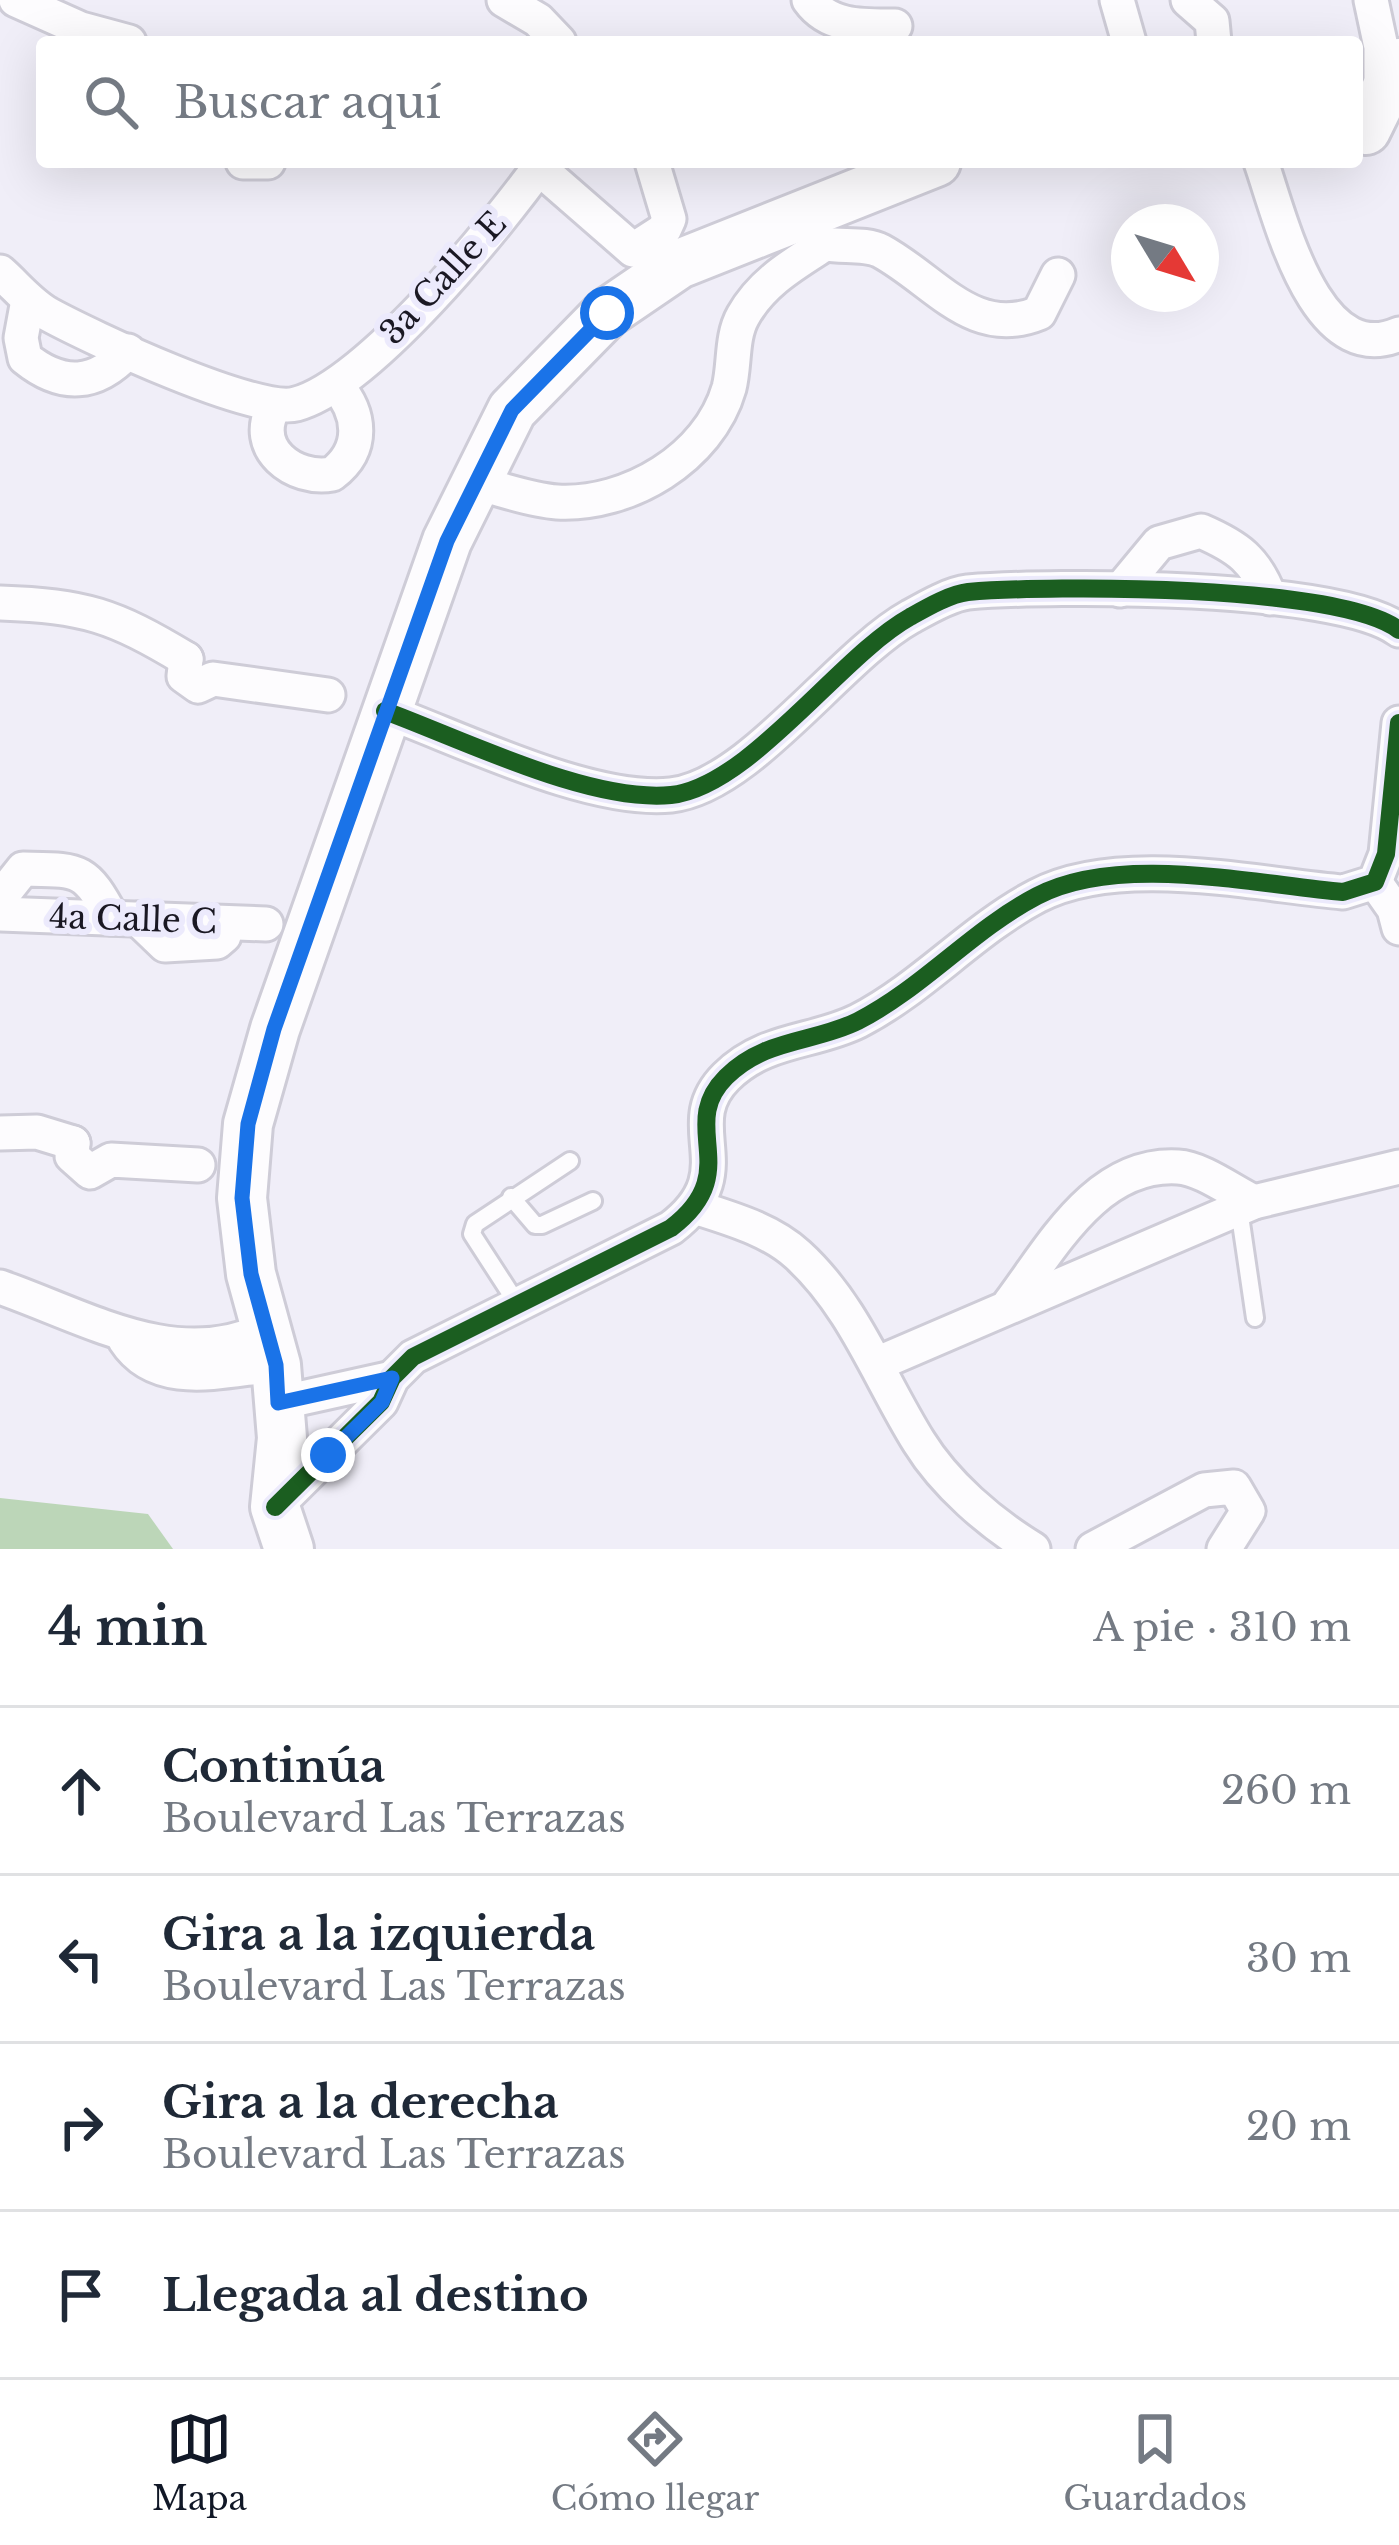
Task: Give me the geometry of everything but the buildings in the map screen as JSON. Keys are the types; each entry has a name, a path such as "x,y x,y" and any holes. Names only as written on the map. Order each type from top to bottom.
{"main road":[{"path":"282,1528 282,1438 242,1198 248,1124 274,1029 447,541 512,410 607,313 679,264 815,229 925,168"}],"street":[{"path":"16,0 88,35"},
{"path":"809,0 818,12 853,26 892,23"},
{"path":"1188,0 1212,21 1213,36"},
{"path":"1371,0 1381,47 1380,114"},
{"path":"1122,2 1128,36"},
{"path":"509,4 526,36"},
{"path":"509,4 538,20 553,36"},
{"name":"3a Calle E","path":"274,407 296,405 364,363 500,221 538,168"},
{"path":"545,168 633,250 664,230 669,219 654,168"},
{"path":"1263,168 1298,266 1330,321 1357,336 1383,341 1399,334"},
{"path":"476,483 558,502 643,484 675,466 710,429 728,388 741,317 815,229 876,248 977,316 1000,323 1040,313 1058,275"},
{"path":"0,272 28,300 128,351 274,407 269,435 283,464 299,475 332,474 352,449 358,423 352,402 335,385"},
{"path":"28,300 21,338 26,358 50,375 85,381 110,371 128,351"},
{"path":"1120,590 1159,543 1202,531 1234,545 1258,567 1270,598"},
{"path":"385,711 618,796 676,795 727,772 906,618 962,592 1120,590 1270,598 1381,617 1399,630"},
{"path":"0,603 74,605 125,622 200,669 328,695"},
{"path":"1399,723 1386,854 1375,882 1399,928"},
{"path":"0,898 23,868 76,870 125,918"},
{"path":"282,1528 382,1402 392,1378 413,1357 671,1228 698,1208 710,1158 704,1113 724,1078 772,1045 854,1023 912,990 976,935 1040,894 1121,872 1343,892 1375,882"},
{"name":"4a Calle C","path":"0,914 266,924"},
{"path":"0,1133 37,1132 73,1143 71,1156 78,1167 90,1172 111,1160 198,1165"},
{"path":"1009,1305 1073,1219 1104,1189 1140,1171 1181,1167 1246,1206"},
{"path":"878,1363 1246,1206 1399,1167"},
{"path":"698,1208 747,1224 796,1252 878,1363 920,1444 986,1517 1033,1549"},
{"path":"0,1287 127,1332 221,1329 270,1353 392,1378"},
{"path":"127,1332 132,1351 173,1375 270,1353"},
{"path":"1093,1549 1204,1490 1234,1487 1248,1510 1224,1549"}],"lane":[{"path":"518,1305 472,1234 487,1212 570,1161"},
{"path":"511,1197 535,1225 542,1226 593,1201"},
{"path":"1246,1206 1255,1318"}],"green space":[{"path":"0,1498 148,1514 173,1549 0,1549"}],"cycle path":[{"path":"385,711 566,780 639,795 671,795 701,787 731,769 883,636 910,617 961,593 1125,589 1258,596 1366,615 1399,630"},
{"path":"275,1507 381,1402 392,1378 413,1357 671,1228 693,1207 704,1187 712,1096 741,1064 773,1048 858,1021 905,992 1013,910 1070,883 1107,876 1187,875 1343,892 1375,882 1386,854 1399,723"}],"route":[{"path":"328,1455 382,1402 392,1378 278,1403 276,1365 251,1274 242,1198 248,1124 274,1029 447,541 512,410 607,313"}]}
